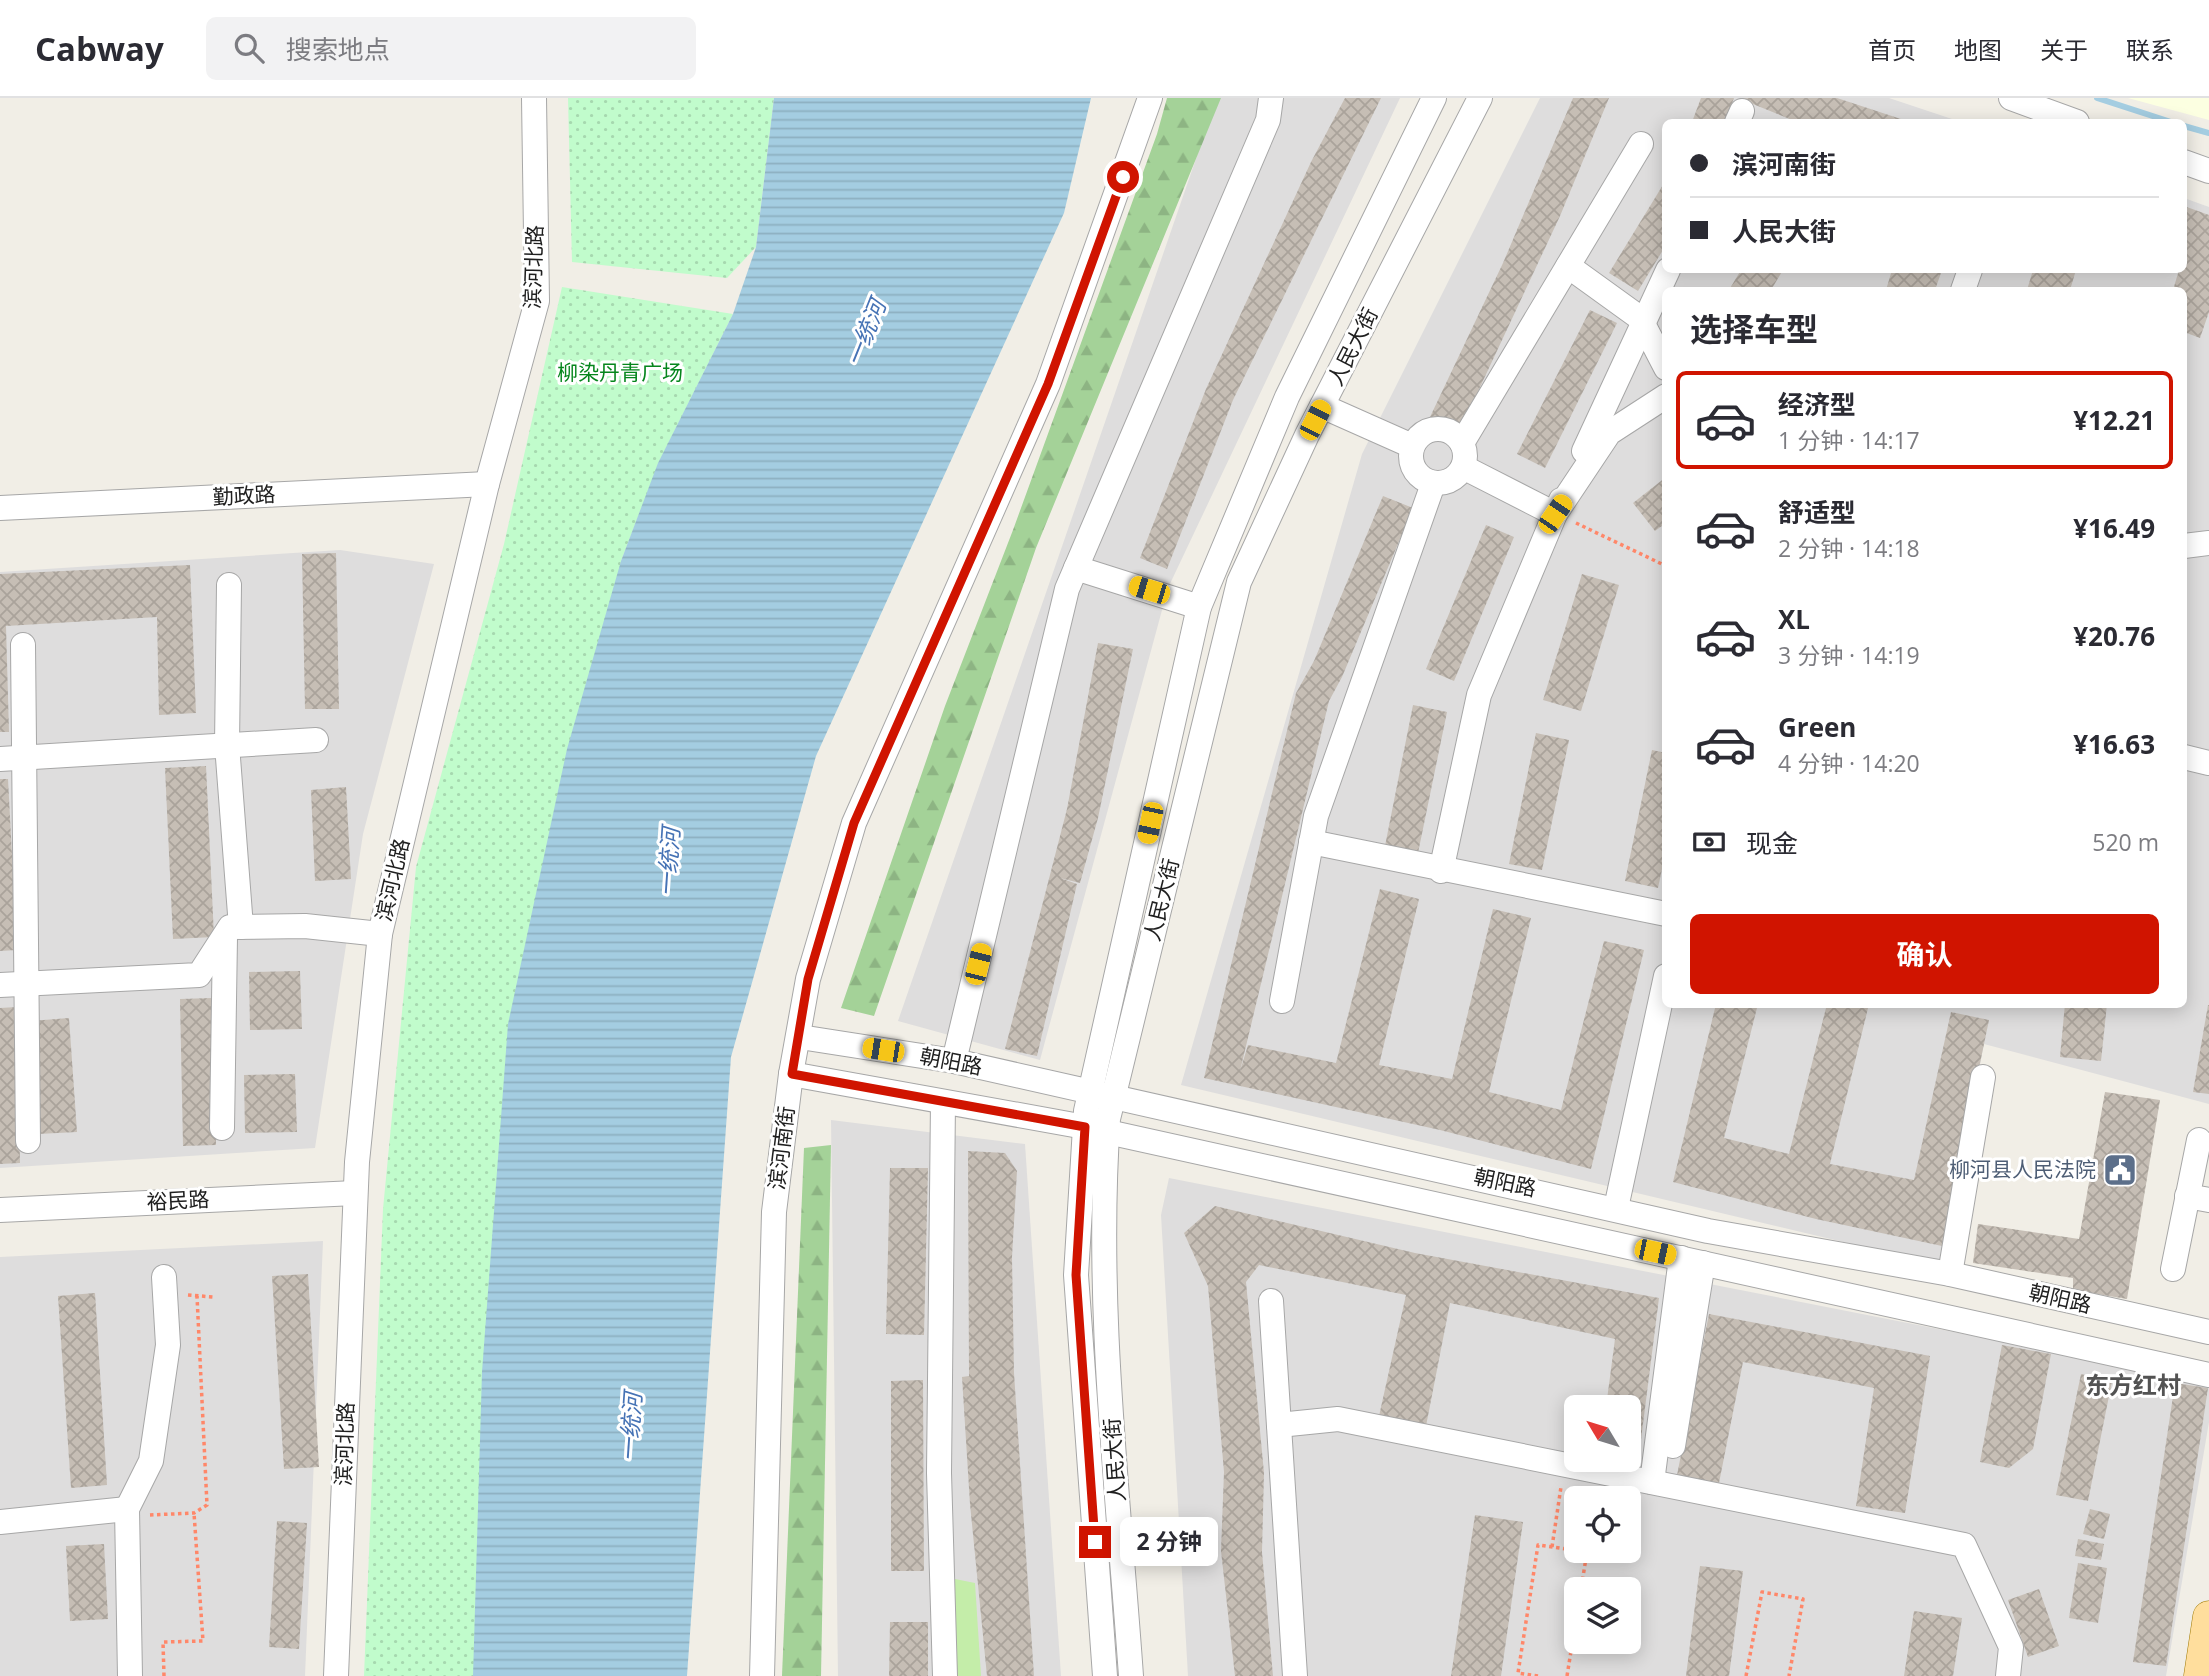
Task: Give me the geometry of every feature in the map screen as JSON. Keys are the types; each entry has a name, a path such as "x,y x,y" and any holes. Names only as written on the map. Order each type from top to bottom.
{"main road":[{"path":"2200,1676 2209,1617"}],"street":[{"name":"滨河北路","path":"336,1676 355,1193 380,934 487,484 537,301 534,98"},
{"name":"滨河南街","path":"762,1676 774,1212 792,1074 808,979 854,823 1048,384 1150,98"},
{"path":"954,1061 1067,589 1268,120 1271,98"},
{"name":"人民大街","path":"1105,1676 1076,1275 1102,1094 1199,607 1287,397 1434,98"},
{"name":"人民大街","path":"1102,1094 1239,582 1322,405 1480,98"},
{"path":"2017,108 2064,119"},
{"path":"1555,514 1463,455 1454,434 1442,429 1430,430 1419,436 1412,446 1410,458 1414,470 1422,479 1433,484 1446,483 1456,477 1463,455 1568,266 1641,144"},
{"path":"2187,163 2209,172"},
{"path":"1568,266 1640,318 1662,360"},
{"path":"1441,871 1479,695 1555,514 1598,437 1667,273"},
{"path":"1598,437 1609,433 1662,399"},
{"path":"1322,405 1412,446"},
{"name":"勤政路","path":"0,508 487,484"},
{"path":"1282,1001 1315,816 1433,484"},
{"path":"2187,546 2209,543"},
{"path":"1076,568 1199,607"},
{"path":"222,1128 233,931 227,745 229,585"},
{"path":"23,645 12,758 26,984 28,1141"},
{"path":"12,758 316,740"},
{"path":"2187,758 2209,763"},
{"path":"1311,842 1441,871 1662,913"},
{"path":"0,985 199,975 233,931 305,926 380,934"},
{"path":"1616,1208 1662,995"},
{"name":"朝阳路","path":"800,1037 954,1061 1616,1208 1708,1231 1950,1274 2209,1332"},
{"path":"792,1074 1096,1129 2209,1375"},
{"path":"1950,1274 1983,1077"},
{"path":"943,1102 939,1473 945,1676"},
{"name":"人民大街","path":"1096,1129 1103,1198 1107,1344 1131,1676"},
{"path":"2173,1269 2198,1198 2199,1140"},
{"name":"裕民路","path":"0,1210 355,1193"},
{"path":"1659,1484 1692,1261"},
{"path":"130,1676 127,1512 150,1461 169,1345 164,1277"},
{"path":"1271,1301 1295,1676"},
{"path":"1279,1425 1338,1419 1564,1465"},
{"path":"1600,1472 1964,1545 2011,1647 2008,1676"},
{"path":"0,1522 127,1512"}],"path":[{"path":"1555,514 1662,564"},
{"path":"127,1512 194,1513 207,1505 197,1296"},
{"path":"1552,1547 1564,1471"},
{"path":"164,1676 163,1642 203,1641 194,1513"},
{"path":"1538,1676 1518,1672 1538,1545 1587,1552 1583,1577"},
{"path":"1746,1676 1762,1592 1803,1599 1789,1676"},
{"path":"1567,1676 1571,1654"}],"shaded area":[{"path":"1217,98 1400,98 1168,588 1040,1060 898,1021"},
{"path":"1540,98 1889,98 1952,119 1662,119 1662,273 2187,273 2187,199 2209,207 2209,1104 1984,1044 1940,1265 1181,1085 1362,454"},
{"path":"2128,98 2209,98 2209,120"},
{"path":"340,550 434,564 363,834 315,1148 0,1168 0,572"},
{"path":"831,1120 1025,1144 1061,1676 838,1676"},
{"path":"1169,1178 2209,1382 2209,1422 2166,1676 1188,1676 1161,1215"},
{"path":"323,1241 305,1676 0,1676 0,1257"}],"green space":[{"path":"568,98 774,98 756,247 727,278 572,262"},
{"path":"1167,98 1221,98 1036,548 874,1016 841,1008 945,706 1013,530 1157,134"},
{"name":"柳染丹青广场","path":"562,287 733,314 660,460 621,561 479,1676 364,1676 383,1209 416,867 504,544"},
{"path":"831,1145 821,1676 782,1676 804,1148"},
{"path":"950,1578 975,1583 981,1676 952,1676"}],"water":[{"name":"一统河","path":"774,98 1091,98 1064,213 816,756 731,1057 687,1676 473,1676 482,1372 508,1024 567,749 621,561 658,463 733,314 756,247"}],"building":[{"path":"1345,98 1381,98 1233,400 1167,569 1140,558 1206,389 1311,162"},
{"path":"1573,98 1609,98 1560,216 1460,430 1430,417 1503,263"},
{"path":"1701,98 1734,98 1726,119 1693,119"},
{"path":"1738,98 1837,98 1901,119 1790,119"},
{"path":"1662,187 1662,252 1638,291 1609,273"},
{"path":"2187,207 2209,215 2209,312 2200,338 2187,333 2187,287 2174,287 2178,273 2187,273"},
{"path":"1739,273 1781,273 1773,287 1731,287"},
{"path":"1891,273 1941,273 1936,287 1887,287"},
{"path":"2032,273 2075,273 2071,287 2028,287"},
{"path":"1590,310 1617,323 1545,468 1517,454"},
{"path":"1662,480 1662,526 1655,531 1633,503"},
{"path":"1383,496 1413,508 1342,677 1329,701 1240,1071 1248,1045 1336,1063 1380,889 1419,899 1379,1065 1452,1079 1493,909 1531,918 1489,1092 1561,1110 1604,941 1644,950 1591,1169 1440,1130 1204,1078 1296,693 1314,661"},
{"path":"1486,525 1514,537 1454,681 1426,669"},
{"path":"336,553 339,709 305,709 302,554"},
{"path":"190,565 196,713 159,715 157,617 6,626 9,732 0,732 0,574"},
{"path":"1582,574 1619,585 1581,711 1543,700"},
{"path":"1098,643 1133,649 1098,818 1080,883 1060,878 1077,884 1037,1056 1005,1049 1067,809"},
{"path":"1413,705 1447,712 1418,853 1385,846"},
{"path":"1536,733 1569,740 1542,870 1509,864"},
{"path":"1652,750 1662,752 1662,869 1658,888 1625,881"},
{"path":"206,766 214,937 173,939 165,768"},
{"path":"0,779 8,779 17,950 0,951"},
{"path":"346,787 351,879 315,881 311,790"},
{"path":"300,971 302,1029 250,1030 249,972"},
{"path":"212,998 216,1145 183,1146 180,999"},
{"path":"2209,1005 2209,1094 2193,1092"},
{"path":"17,1007 20,1163 0,1164 0,1008"},
{"path":"1715,1008 1757,1008 1724,1138 1789,1154 1826,1008 1868,1008 1830,1164 1914,1180 1951,1012 1989,1020 1942,1246 1816,1219 1673,1182"},
{"path":"2065,1008 2107,1008 2101,1061 2060,1057"},
{"path":"69,1018 77,1132 38,1134 31,1021"},
{"path":"295,1074 297,1132 245,1133 244,1075"},
{"name":"柳河县人民法院","path":"2105,1092 2160,1100 2127,1299 2073,1290 2073,1278 1973,1263 1978,1224 2079,1239"},
{"path":"968,1151 1005,1153 1017,1171 1012,1257 1014,1373 1034,1676 987,1676 970,1504 962,1377 969,1376"},
{"path":"890,1168 928,1168 924,1335 886,1334"},
{"path":"1215,1206 1415,1253 1659,1298 1642,1432 1642,1395 1608,1395 1615,1339 1450,1303 1426,1426 1379,1416 1406,1295 1259,1265 1246,1282 1264,1473 1262,1552 1273,1676 1235,1676 1221,1551 1224,1472 1208,1286 1184,1233"},
{"path":"308,1274 319,1467 284,1469 272,1276"},
{"path":"95,1293 107,1485 71,1488 58,1296"},
{"path":"1709,1314 1930,1356 1905,1513 1856,1506 1874,1388 1743,1362 1719,1483 1677,1475"},
{"path":"2002,1345 2051,1354 2033,1449 2009,1468 1980,1462"},
{"path":"2081,1374 2112,1381 2088,1501 2056,1495"},
{"path":"923,1380 924,1571 891,1571 891,1381"},
{"path":"2175,1383 2208,1388 2166,1666 2133,1662"},
{"path":"2090,1509 2110,1514 2104,1539 2083,1534"},
{"path":"1475,1515 1523,1522 1501,1676 1451,1676"},
{"path":"277,1521 307,1523 299,1649 269,1647"},
{"path":"2078,1539 2104,1544 2101,1560 2075,1556"},
{"path":"104,1544 108,1619 70,1621 66,1546"},
{"path":"2078,1563 2107,1568 2098,1623 2069,1618"},
{"path":"1700,1566 1743,1571 1729,1676 1686,1676"},
{"path":"2039,1589 2059,1646 2028,1657 2008,1600"},
{"path":"1914,1611 1962,1618 1953,1676 1904,1676"},
{"path":"890,1622 928,1622 928,1676 889,1676"}],"waterway":[{"path":"2097,98 2162,119"},
{"path":"2187,127 2209,133"}],"place":[{"name":"柳河县人民法院","path":"2120,1170"}],"district":[{"name":"东方红村","path":"2133,1386"}],"route":[{"path":"1095,1542 1076,1275 1085,1127 792,1074 808,979 854,823 1048,384 1123,177"}]}
